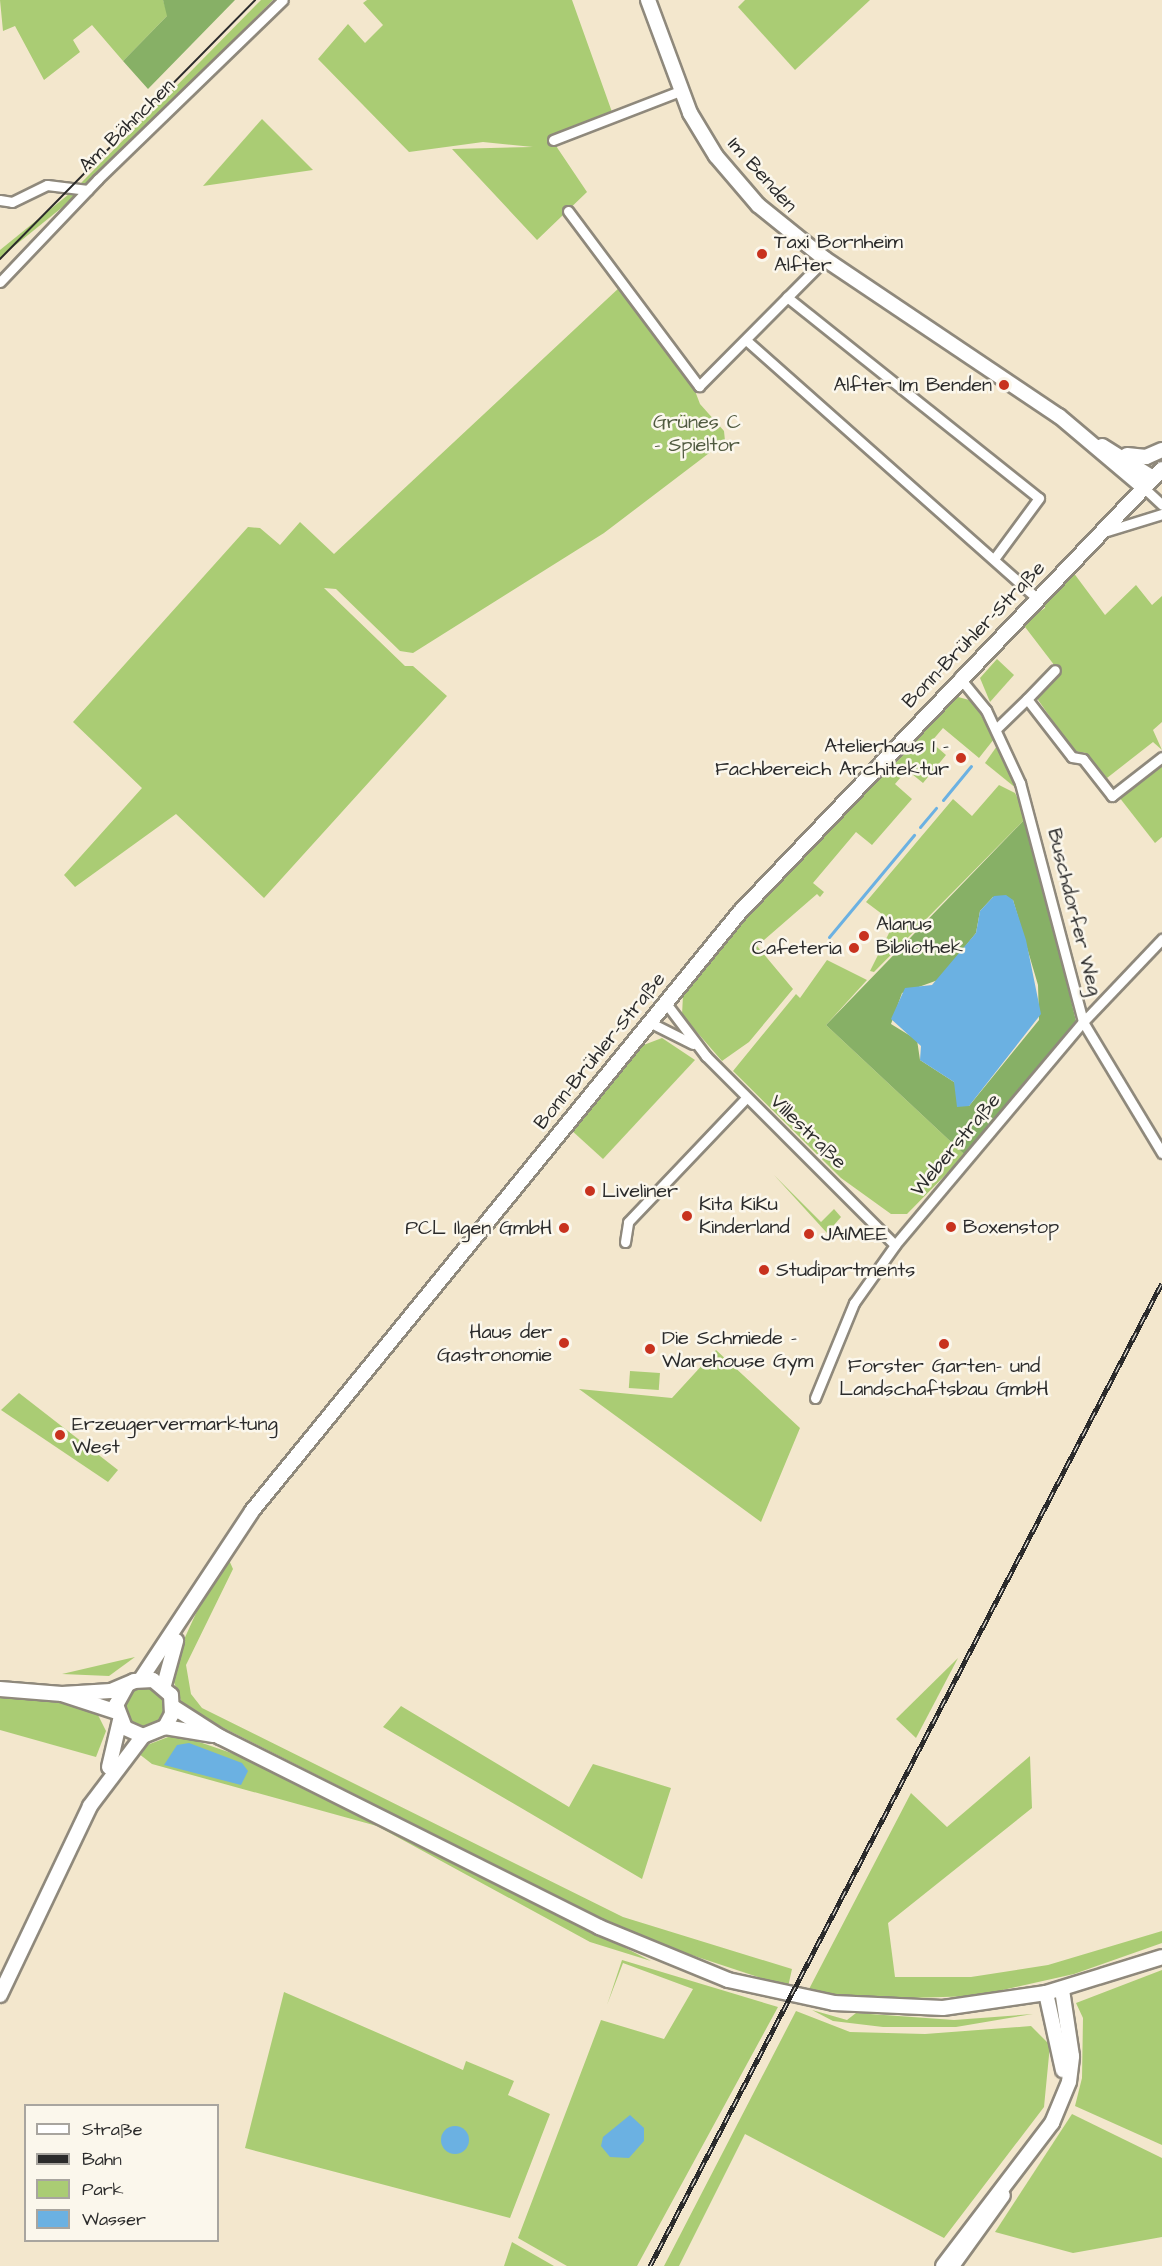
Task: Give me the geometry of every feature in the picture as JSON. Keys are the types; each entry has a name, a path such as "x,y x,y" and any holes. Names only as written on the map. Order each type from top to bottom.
{"street":[{"name":"Am Bähnchen","path":"0,282 88,190 283,0"},
{"name":"Im Benden","path":"648,0 680,91 709,146 739,185 783,228 1094,443 1155,480"},
{"path":"553,140 680,91"},
{"path":"0,200 12,202 47,185 88,190"},
{"path":"568,211 699,386 825,259"},
{"path":"787,297 1039,498 994,559"},
{"path":"746,340 1035,597"},
{"name":"Im Benden","path":"1094,443 1122,454 1155,480"},
{"path":"1122,454 1146,457 1162,450"},
{"path":"1155,480 1162,505"},
{"name":"Bonn-Brühler-Straße","path":"141,1678 182,1625 252,1511 739,913 1035,597 1155,480"},
{"name":"Bonn-Brühler-Straße","path":"1094,538 1127,521 1162,514"},
{"path":"996,729 1055,670"},
{"name":"Buschdorfer Weg","path":"959,677 996,729 1032,817 1083,1022 1162,1153"},
{"path":"1027,699 1072,757 1083,759 1112,796 1162,757"},
{"name":"Weberstraße","path":"815,1398 854,1303 895,1245 1083,1022 1162,939"},
{"name":"Villestraße","path":"665,1002 695,1045 895,1245"},
{"name":"Villestraße","path":"649,1022 695,1045"},
{"path":"625,1242 628,1222 746,1098"},
{"name":"Bonn-Brühler-Straße","path":"164,1686 182,1625"},
{"path":"62,1694 127,1685 141,1678 164,1686 173,1707 220,1737 599,1927 728,1980 792,1996 886,2008 943,2008 1062,1990 1162,1957"},
{"path":"0,1995 103,1784 127,1685"},
{"path":"0,1689 62,1694 93,1703 118,1716 143,1736"},
{"path":"165,1728 173,1707"},
{"path":"103,1784 143,1736 165,1728 220,1737"},
{"path":"950,2262 1052,2123 1062,2099 1072,2056 1062,1990"},
{"path":"1046,1993 1060,2040 1062,2099"}],"green space":[{"path":"0,0 163,0 168,15 123,61 92,25 73,40 80,52 44,80 15,26 3,31"},
{"path":"163,0 235,0 148,89 123,61 167,16"},
{"path":"261,0 273,0 89,183 81,183"},
{"path":"367,0 572,0 612,112 550,137 587,192 537,240 452,149 533,147 483,142 409,152 318,59 348,24 365,43 383,25 363,3"},
{"path":"745,0 870,0 795,70 738,7"},
{"path":"262,119 313,170 203,186"},
{"path":"74,190 78,195 0,258 0,250"},
{"name":"Grünes C - Spieltor","path":"620,287 692,383 700,404 724,431 725,441 604,533 413,653 400,651 336,589 324,588 405,666 413,666 447,696 264,898 176,814 75,887 64,875 142,788 73,722 248,527 260,528 280,545 300,522 334,554"},
{"path":"1073,572 1105,615 1136,585 1152,605 1162,596 1162,722 1153,730 1162,750 1153,742 1107,778 1086,753 1074,751 1036,697 1058,670 1022,623 1045,608 1045,599"},
{"path":"997,659 1014,675 990,702 980,678"},
{"path":"958,697 973,701 994,739 979,758 943,728 931,742 946,755 923,783 907,770 895,784 912,799 872,845 856,832 813,883 824,892 820,897 817,894 757,946 793,989 749,1042 722,1061 682,1015 683,995 744,919 941,704"},
{"path":"997,746 1009,768 1017,789 985,763"},
{"path":"1162,761 1162,837 1155,843 1119,797"},
{"path":"999,785 1015,793 1027,817 874,972 870,971 894,923 866,902 953,799 972,816"},
{"path":"1027,817 1076,1021 965,1155 826,1025","holes":["993,897 1013,900 1038,985 1039,1020 969,1106 954,1082 920,1060 917,1040 891,1024 902,993 938,980 976,933 980,911"]},
{"path":"827,960 867,980 826,1025 965,1155 907,1214 891,1214 841,1178 733,1071 796,994 800,998"},
{"path":"662,1038 695,1060 603,1159 570,1129 641,1046"},
{"path":"774,1175 821,1222 834,1209 841,1217 827,1233"},
{"path":"716,1350 800,1428 761,1522 579,1389 672,1398"},
{"path":"630,1371 660,1373 659,1390 629,1388"},
{"path":"19,1393 118,1470 108,1482 1,1410"},
{"path":"229,1560 233,1569 186,1665 191,1694 202,1708 623,1917 792,1969 788,1987 640,1938 184,1708 173,1680 176,1657 208,1587"},
{"path":"135,1657 109,1676 62,1674"},
{"path":"958,1658 916,1738 896,1719"},
{"path":"145,1686 153,1687 160,1692 165,1699 165,1715 160,1722 153,1727 145,1728 137,1727 130,1722 125,1715 124,1707 125,1699 130,1692 137,1687"},
{"path":"0,1696 94,1707 106,1731 96,1757 0,1730"},
{"path":"401,1706 569,1807 593,1764 671,1788 642,1879 383,1727"},
{"path":"176,1734 266,1765 651,1961 590,1942 377,1826 152,1764 134,1750"},
{"path":"1030,1756 1032,1808 888,1923 895,1977 971,1977 1048,1965 1162,1931 1162,1943 1074,1974 976,1996 877,1999 808,1991 911,1793 947,1827"},
{"path":"622,1960 778,2007 637,2266 567,2266 518,2238 601,2020 664,2039 693,1989 623,1963 607,2005"},
{"path":"1162,1970 1162,2145 1075,2106 1082,2078 1083,2018 1076,2003"},
{"path":"284,1992 463,2070 466,2061 514,2081 508,2095 550,2114 510,2218 245,2148"},
{"path":"812,2010 847,2020 856,2013 954,2020 1033,2014 956,2027 883,2027 833,2021"},
{"path":"796,2011 850,2032 925,2034 1031,2026 1050,2045 1044,2107 944,2238 745,2134 679,2266 664,2266"},
{"path":"1072,2114 1162,2158 1162,2237 1073,2253 995,2232"},
{"path":"512,2242 554,2266 504,2266"}],"water":[{"path":"1006,895 1013,900 1026,940 1041,1014 969,1106 957,1107 954,1082 920,1060 921,1046 891,1019 905,988 932,985 976,933 980,911 994,896"},
{"path":"189,1743 242,1763 248,1771 241,1785 164,1765 177,1745"},
{"path":"630,2115 644,2128 644,2141 629,2158 610,2157 601,2146 603,2137"},
{"path":"455,2126 465,2130 469,2140 465,2150 455,2154 445,2150 441,2140 445,2130"}],"waterway":[{"path":"943,800 971,766"},
{"path":"920,827 936,808"},
{"path":"829,937 914,835"}],"tram line":[{"path":"0,259 255,0"}],"railway":[{"path":"650,2266 1162,1283"}],"place":[{"name":"Taxi Bornheim Alfter","path":"762,254"},
{"name":"Alfter Im Benden","path":"1004,385"},
{"name":"Atelierhaus 1 – Fachbereich Architektur","path":"961,758"},
{"name":"Alanus Bibliothek","path":"864,936"},
{"name":"Cafeteria","path":"854,948"},
{"name":"Liveliner","path":"590,1191"},
{"name":"Kita KiKu Kinderland","path":"687,1216"},
{"name":"Boxenstop","path":"951,1227"},
{"name":"PCL Ilgen GmbH","path":"564,1228"},
{"name":"JAIMEE","path":"809,1234"},
{"name":"Studipartments","path":"764,1270"},
{"name":"Haus der Gastronomie","path":"564,1343"},
{"name":"Forster Garten- und Landschaftsbau GmbH","path":"944,1344"},
{"name":"Die Schmiede - Warehouse Gym","path":"650,1349"},
{"name":"Erzeugervermarktung West","path":"60,1435"}]}
